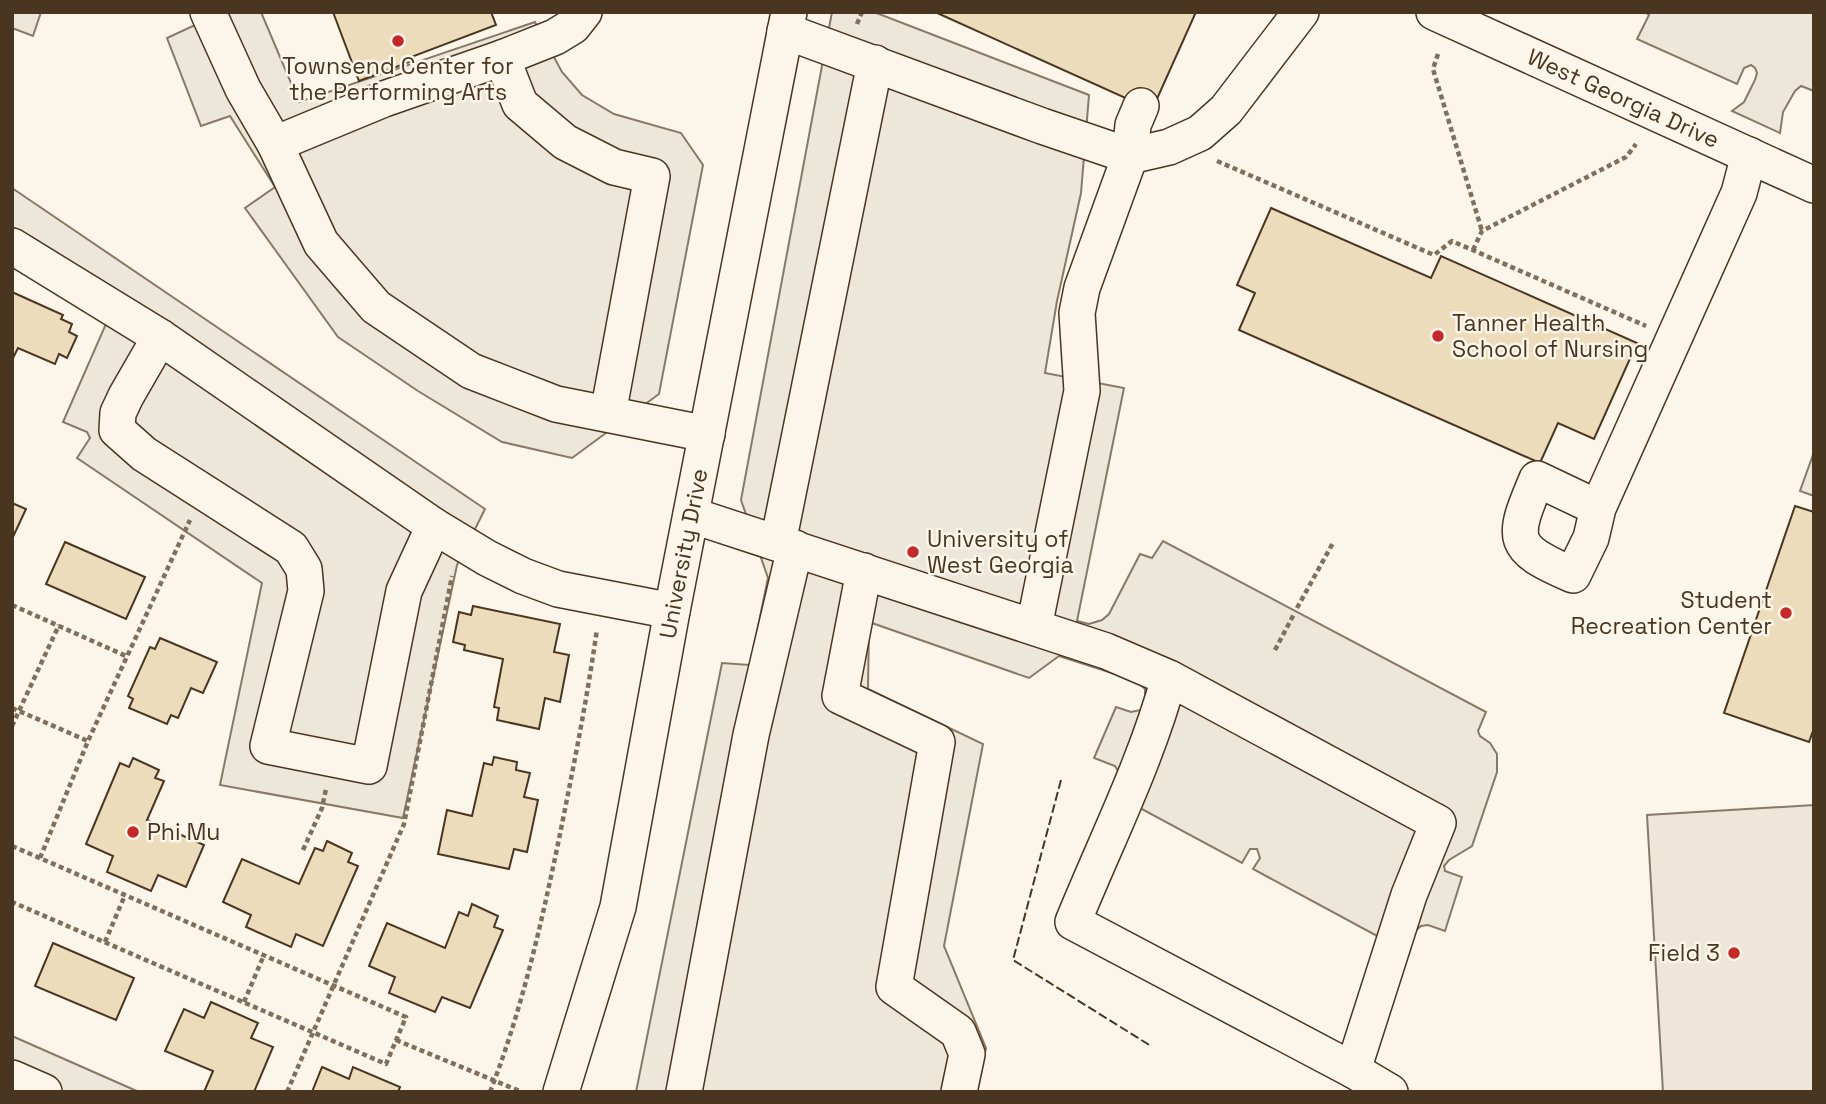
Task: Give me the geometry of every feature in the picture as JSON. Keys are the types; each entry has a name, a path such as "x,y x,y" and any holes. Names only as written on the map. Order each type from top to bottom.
{"street":[{"path":"208,12 243,89 275,144 321,243 376,307 471,372 556,404 707,434"},
{"path":"275,144 384,99 555,37 573,26 584,12"},
{"path":"787,22 875,63 1130,156 1169,147 1200,133 1226,110 1301,12"},
{"name":"West Georgia Drive","path":"1434,12 1814,184"},
{"name":"University Drive","path":"561,1092 618,907 672,611 787,22"},
{"path":"502,58 520,104 565,142 614,167 652,176 608,414"},
{"path":"684,1092 875,63"},
{"path":"1034,627 1082,391 1077,313 1082,288 1130,156 1133,125 1141,106"},
{"path":"1598,508 1738,193 1749,155"},
{"path":"12,246 160,337 434,526 487,558 558,589 672,611"},
{"path":"160,337 125,396 118,413 117,430 144,454 291,548 304,569 306,591 268,746 369,766 404,591 434,526"},
{"path":"691,515 1106,652 1169,678 1438,822 1409,895 1353,1070"},
{"path":"864,570 841,696 937,742 894,987 958,1032 967,1054 959,1092"},
{"path":"1169,678 1144,757 1073,922 1390,1092"},
{"path":"12,1078 44,1092"}],"path":[{"path":"1438,54 1433,69 1482,231"},
{"path":"1473,250 1482,231 1626,158 1636,144"},
{"path":"1219,162 1434,255 1452,241 1656,330"},
{"path":"40,858 88,741 183,530"},
{"path":"1297,608 1334,541"},
{"path":"286,1092 404,824 453,573 451,567"},
{"path":"490,1092 512,1031 532,962 550,884 585,709 601,597"},
{"path":"12,605 126,656"},
{"path":"1275,650 1294,614"},
{"path":"12,726 59,625"},
{"path":"12,708 88,741"},
{"path":"303,850 322,808 332,759"},
{"path":"12,846 406,1017 386,1064 12,902"},
{"path":"105,942 125,895"},
{"path":"244,1002 264,955"},
{"path":"396,1040 522,1092"}],"shaded area":[{"path":"12,12 41,12 33,36 12,28"},
{"path":"223,12 261,12 299,102 535,22 562,72 582,95 614,114 681,133 703,165 659,394 572,458 502,442 418,391 338,337 245,208 275,187 230,116 201,126 167,38"},
{"path":"832,12 874,12 1089,95 1081,193 1057,301 1045,373 1124,388 1077,621 1089,624 1102,620 1109,614 1140,554 1152,558 1163,541 1486,712 1478,731 1497,754 1497,772 1472,846 1444,866 1445,871 1462,877 1445,931 1428,925 1421,926 1414,932 1405,951 1253,869 1260,858 1257,849 1250,849 1242,863 1112,793 1118,771 1115,766 1094,758 1116,707 1131,712 1141,710 1145,689 1137,681 1059,656 1029,678 869,622 868,689 983,744 944,946 986,1048 977,1092 636,1092 722,663 750,665 768,578 741,500"},
{"path":"1645,12 1814,12 1814,91 1801,86 1795,91 1783,112 1780,133 1732,111 1744,102 1755,80 1755,68 1751,65 1744,68 1737,84 1637,39 1649,15"},
{"path":"12,188 485,509 457,565 403,818 220,785 262,583 77,458 90,438 87,432 63,422 106,324 12,264"},
{"path":"1814,452 1814,496 1800,491"},
{"name":"Field 3","path":"1814,805 1814,1092 1663,1092 1647,815"},
{"path":"12,1036 139,1092 12,1092"}],"building":[{"name":"Townsend Center for the Performing Arts","path":"333,12 491,12 496,25 411,57 412,61 359,81"},
{"path":"935,12 1196,12 1152,110"},
{"name":"Tanner Health School of Nursing","path":"1271,208 1431,278 1441,256 1637,343 1594,439 1558,423 1540,463 1239,330 1255,293 1237,285"},
{"path":"12,292 63,315 61,319 72,324 69,332 77,336 67,358 59,354 55,364 18,348 12,360"},
{"path":"12,503 26,509 12,539"},
{"name":"Student Recreation Center","path":"1795,506 1814,512 1814,728 1809,742 1724,713"},
{"path":"65,542 145,577 126,619 46,584"},
{"path":"473,606 560,624 554,652 569,655 560,702 545,698 539,729 497,720 499,708 494,707 503,659 464,650 465,645 453,642 459,612 471,615"},
{"path":"160,638 217,662 203,693 191,688 178,718 171,715 167,724 129,708 133,699 128,696 150,647 155,649"},
{"path":"494,757 517,762 516,770 530,773 524,797 538,800 527,852 514,849 509,869 438,854 447,810 472,816 484,763 492,765"},
{"name":"Phi Mu","path":"133,758 159,770 155,778 164,781 147,820 204,845 186,887 158,875 151,891 107,872 113,856 86,844 120,763 129,767"},
{"path":"327,841 352,853 348,862 358,866 323,946 296,934 291,947 246,927 251,915 223,902 242,859 299,884 315,848 323,851"},
{"path":"472,904 498,916 494,927 503,930 470,1008 442,997 435,1012 389,993 395,977 369,966 387,923 445,948 459,912 468,916"},
{"path":"53,943 134,978 116,1020 35,986"},
{"path":"211,1002 258,1023 251,1038 273,1047 254,1092 204,1092 213,1071 165,1051 184,1009 204,1018"},
{"path":"322,1067 349,1079 353,1067 400,1087 398,1092 312,1092"}],"fence":[{"path":"1061,780 1013,960 1151,1046"}],"place":[{"name":"Townsend Center for the Performing Arts","path":"398,41"},
{"name":"Tanner Health School of Nursing","path":"1438,336"},
{"name":"University of West Georgia","path":"913,552"},
{"name":"Student Recreation Center","path":"1786,613"},
{"name":"Phi Mu","path":"133,832"},
{"name":"Field 3","path":"1734,953"}]}
